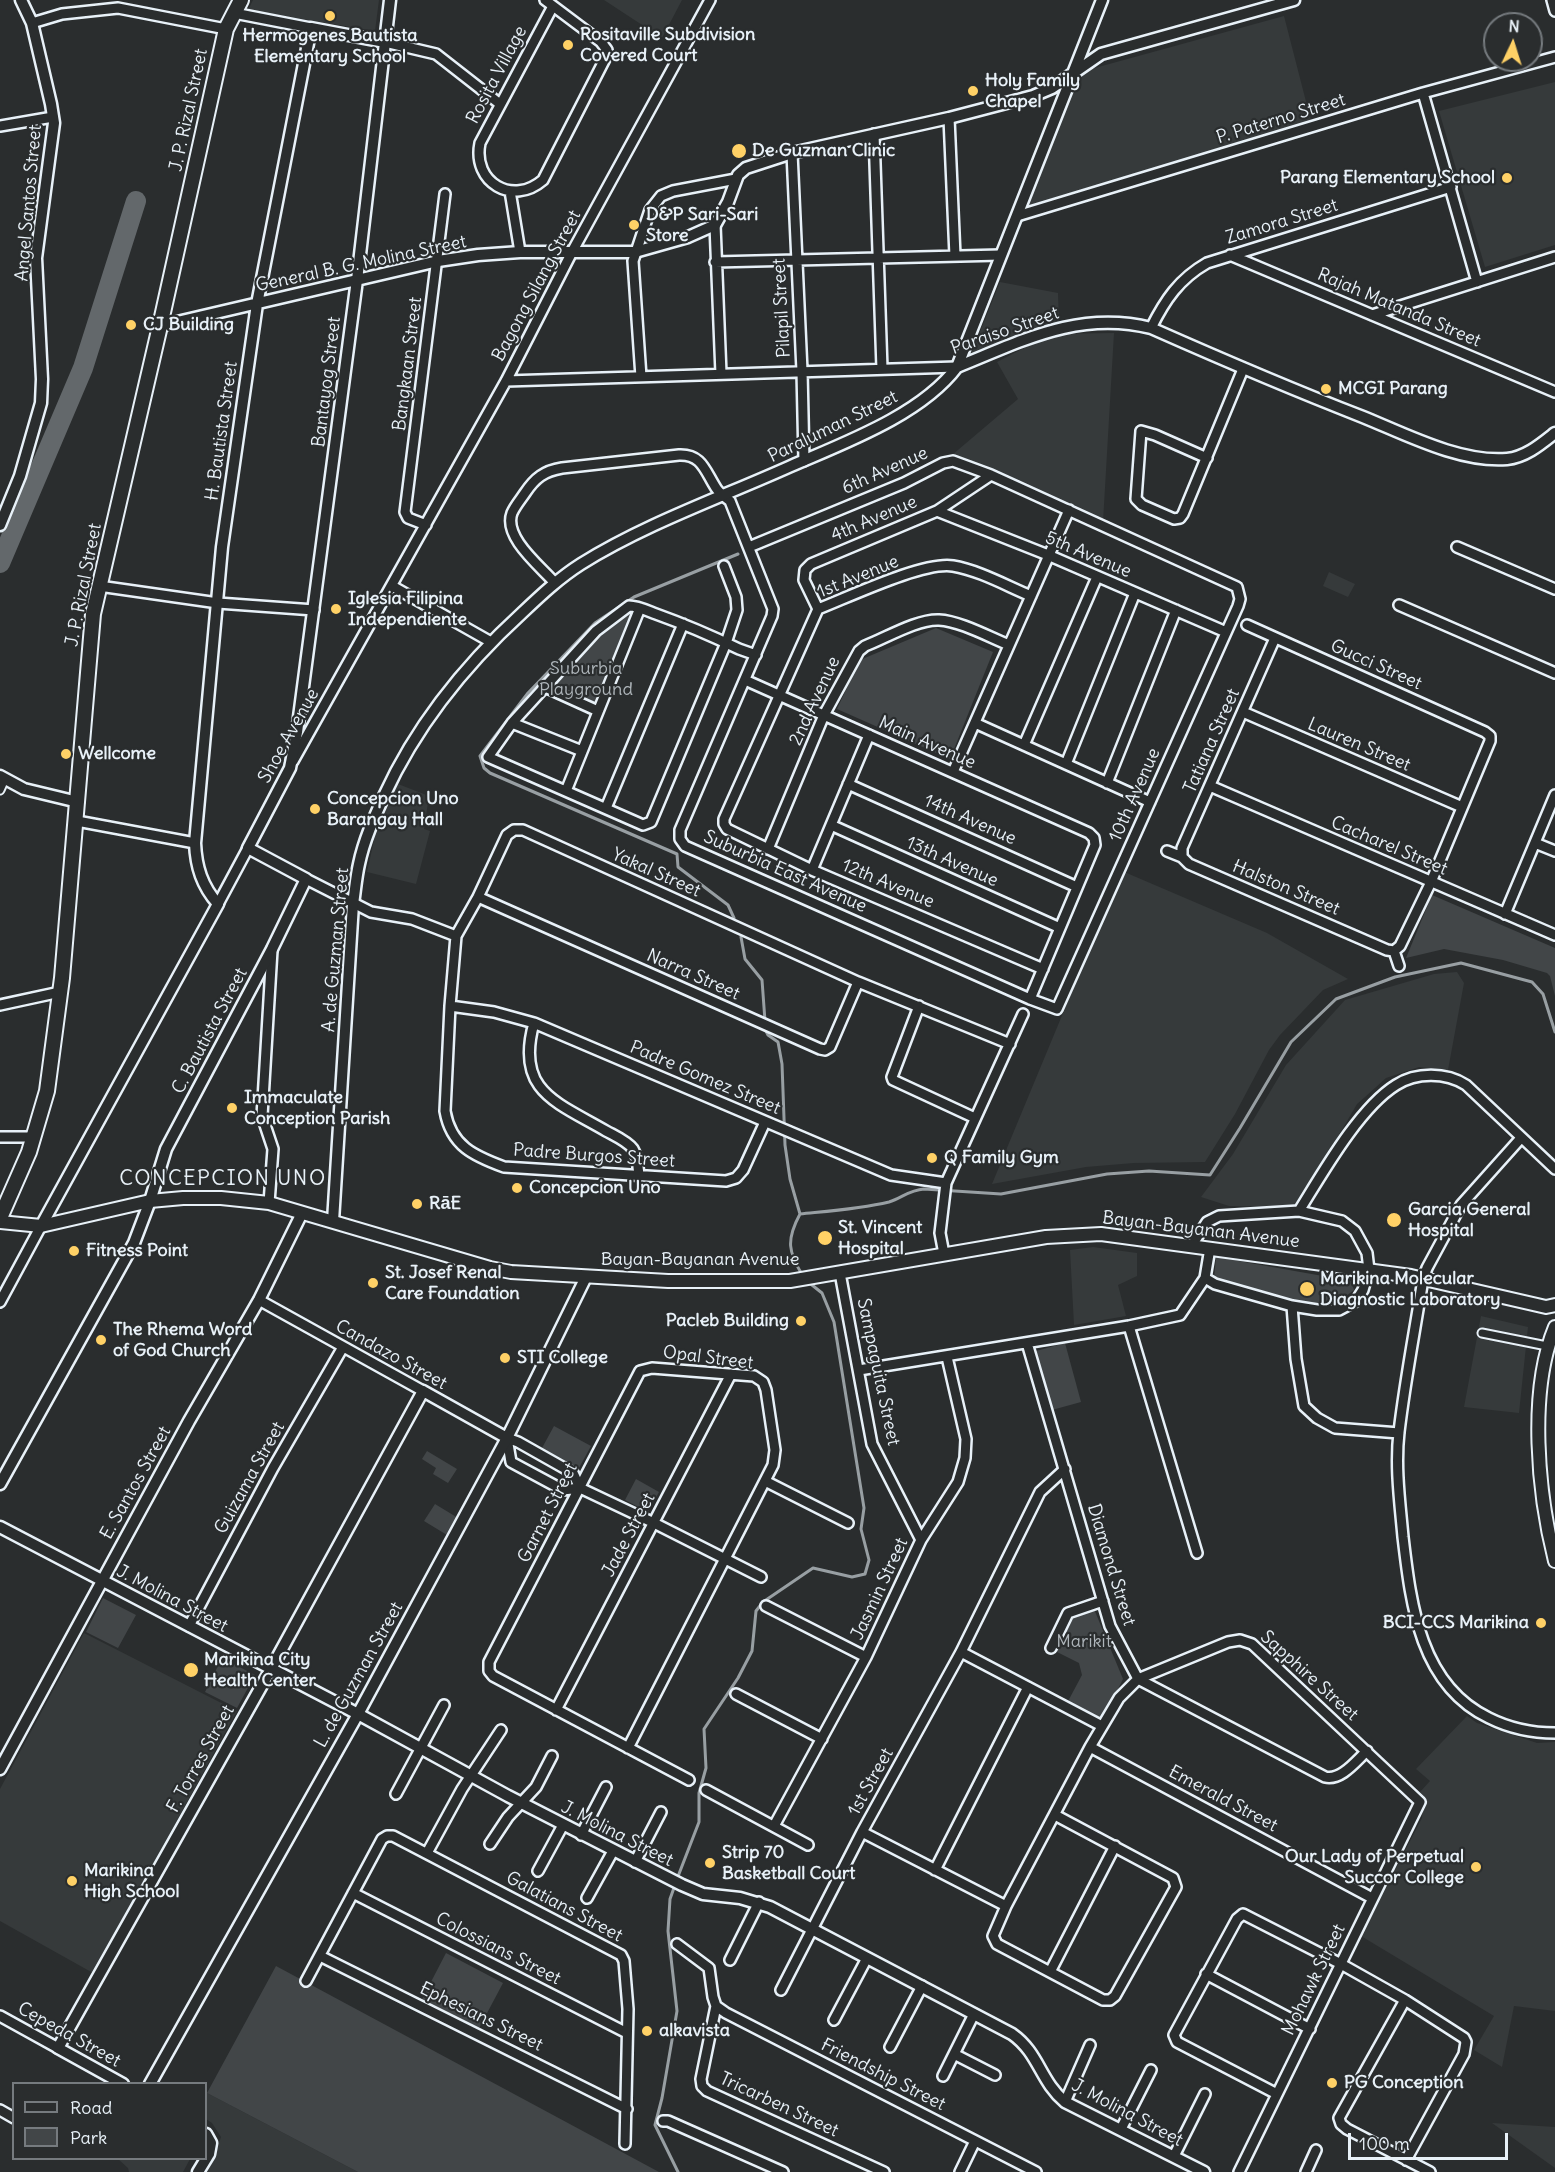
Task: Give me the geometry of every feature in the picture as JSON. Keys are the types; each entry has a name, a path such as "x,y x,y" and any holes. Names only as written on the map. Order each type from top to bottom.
{"main road":[{"name":"J. P. Rizal Street","path":"0,1220 34,1137 47,1091 60,992 78,802 89,641 99,586 226,29 241,0"},
{"name":"Bayan-Bayanan Avenue","path":"0,1220 41,1226 150,1201 221,1198 269,1203 490,1268 511,1272 707,1282 790,1281 1046,1237 1084,1234 1125,1236 1423,1279 1551,1306 1555,1320"},
{"path":"1555,1327 1547,1346 1539,1428 1539,1468 1555,1561"}],"street":[{"name":"Angel Santos Street","path":"0,525 20,476 41,403 42,379 36,272 54,117 32,23 21,0"},
{"name":"Bantayog Street","path":"290,768 314,610 357,280 390,0"},
{"name":"Bagong Silang Street","path":"392,586 506,381 572,252 710,0"},
{"name":"Paraluman Street","path":"554,582 602,551 890,421 944,382 957,367 1102,0"},
{"path":"721,374 714,225 728,202 741,171 792,153 949,118 1043,93 1101,54 1294,0"},
{"path":"1552,0 1555,11"},
{"path":"520,252 510,191 530,188 543,180 607,55 604,45 549,3"},
{"name":"Rosita Village","path":"510,191 488,180 484,174 480,160 480,143 549,3"},
{"path":"32,23 73,12 118,8 226,29"},
{"path":"234,13 436,54 500,105"},
{"name":"H. Bautista Street","path":"218,904 204,885 198,869 195,843 222,547 257,304 311,28"},
{"name":"P. Paterno Street","path":"1017,216 1423,93 1555,57"},
{"path":"1423,93 1476,282"},
{"path":"0,126 54,117"},
{"path":"949,118 955,256"},
{"path":"874,134 882,369"},
{"name":"Pilapil Street","path":"792,153 804,461"},
{"path":"641,377 633,261 650,210 661,196 673,191 736,179"},
{"name":"Zamora Street","path":"1151,328 1164,302 1183,278 1208,263 1451,188"},
{"name":"Bangkaan Street","path":"426,525 408,518 405,512 445,194"},
{"name":"General B. G. Molina Street","path":"160,326 438,261 520,252 635,252 688,237 714,225"},
{"path":"715,261 1001,255"},
{"name":"Rajah Matanda Street","path":"1230,255 1555,392"},
{"path":"1372,315 1555,257"},
{"name":"Paraiso Street","path":"506,381 957,367 1032,337 1071,325 1102,322 1151,328 1243,369 1397,431 1470,456 1493,459 1513,458 1537,447 1555,433"},
{"path":"1207,458 1141,431 1136,499 1142,505 1174,519 1180,518 1207,458 1243,369"},
{"path":"554,582 516,541 511,527 512,512 532,483 543,473 562,468 684,455 699,460 717,490 723,495"},
{"name":"6th Avenue","path":"749,547 903,483 943,463 953,461 991,475 1069,510 1237,587 1240,592"},
{"name":"4th Avenue","path":"818,609 804,580 805,570 811,564 936,511 991,475"},
{"name":"Suburbia East Avenue","path":"723,495 730,501 773,609 756,655 680,830 680,839 685,846 1057,1010"},
{"path":"953,772 1069,510"},
{"name":"5th Avenue","path":"936,511 1048,555 1226,632"},
{"path":"1457,547 1555,589"},
{"name":"1st Avenue","path":"724,824 724,819 818,609 915,571 943,565 963,568 1031,596"},
{"path":"724,566 738,603 737,610 726,643 651,822 643,825 488,757 512,723 596,631 615,615 632,605 683,624 726,643 756,655"},
{"path":"1024,745 1097,577"},
{"name":"A. de Guzman Street","path":"333,1221 353,904 359,863 368,833 394,775 418,731 490,642 554,582"},
{"path":"99,586 218,603 314,610"},
{"path":"392,586 490,642"},
{"name":"Shoe Avenue","path":"218,904 290,768 392,586"},
{"name":"10th Avenue","path":"1057,1010 1238,606 1240,592"},
{"path":"1066,764 1135,593"},
{"path":"1399,605 1555,673"},
{"path":"566,791 640,608"},
{"path":"1107,783 1176,610"},
{"name":"2nd Avenue","path":"768,849 824,715 859,651 865,646 922,622 947,621 1009,645"},
{"path":"606,808 683,624"},
{"name":"Gucci Street","path":"1247,625 1475,727 1490,736 1462,807"},
{"name":"Tatiana Street","path":"1182,857 1182,848 1275,638"},
{"name":"Main Avenue","path":"745,680 1089,833 1094,838 1095,845 1077,887"},
{"path":"545,687 598,711"},
{"name":"Lauren Street","path":"1243,712 1462,807"},
{"path":"512,723 582,751"},
{"path":"975,723 1150,802"},
{"path":"812,870 869,735"},
{"path":"0,790 2,777 33,792 78,802"},
{"name":"14th Avenue","path":"848,784 1077,887"},
{"name":"Cacharel Street","path":"1210,786 1555,935"},
{"path":"1505,914 1555,795"},
{"path":"1399,966 1394,951 1400,946 1431,882 1462,807"},
{"path":"76,821 195,843"},
{"name":"12th Avenue","path":"724,824 728,829 812,870 1043,969"},
{"name":"13th Avenue","path":"831,825 1060,928"},
{"name":"Yakal Street","path":"456,936 478,897 507,835 514,830 523,830 858,982 1010,1044"},
{"path":"1535,843 1555,851"},
{"path":"248,848 371,912 412,919 456,936"},
{"name":"Halston Street","path":"1167,851 1182,857 1189,864 1387,950 1394,951"},
{"name":"C. Bautista Street","path":"0,1484 134,1243 150,1201 165,1149 272,949 306,879"},
{"path":"1030,999 1077,887"},
{"name":"Narra Street","path":"478,897 820,1049 825,1050 830,1047 858,982"},
{"path":"0,1302 218,904"},
{"name":"Padre Burgos Street","path":"456,936 445,1111 447,1124 459,1142 474,1156 504,1167 726,1181 736,1178 743,1170 765,1122"},
{"path":"269,1203 273,1149 262,1116 272,949"},
{"path":"0,1005 60,992"},
{"name":"Padre Gomez Street","path":"450,1006 494,1012 534,1023 891,1175 944,1189"},
{"path":"919,1006 892,1080 975,1118"},
{"path":"944,1254 940,1233 944,1189 1023,1014"},
{"path":"534,1023 528,1051 530,1069 539,1087 555,1102 620,1138 632,1149 638,1163 639,1176"},
{"path":"1299,1212 1342,1145 1371,1107 1388,1090 1408,1079 1440,1076 1460,1081 1555,1169"},
{"path":"0,1137 34,1137"},
{"path":"1521,1138 1461,1205 1442,1238 1423,1279 1399,1434 1399,1498 1416,1619 1433,1664 1456,1695 1484,1716 1515,1729 1555,1733"},
{"path":"1192,1245 1207,1222 1219,1216 1299,1212 1342,1221 1355,1231 1367,1253 1369,1270 1363,1290 1356,1301 1339,1310 1317,1310 1292,1306 1215,1284 1205,1278"},
{"name":"E. Santos Street","path":"0,1769 189,1421 259,1300 302,1213"},
{"path":"859,1370 1129,1326 1180,1315 1205,1278 1209,1248"},
{"name":"Sampaguita Street","path":"840,1273 872,1444 921,1540"},
{"name":"L. de Guzman Street","path":"151,2082 358,1714 507,1438 586,1277"},
{"name":"Candazo Street","path":"259,1300 507,1438"},
{"path":"1292,1306 1302,1402 1307,1409 1321,1421 1335,1428 1399,1434"},
{"path":"1129,1326 1197,1553"},
{"path":"1482,1333 1547,1346"},
{"name":"Diamond Street","path":"1027,1343 1110,1626 1138,1679"},
{"name":"Guizama Street","path":"189,1626 273,1468 343,1347"},
{"name":"Jasmin Street","path":"774,1826 866,1658 921,1540 958,1482 965,1458 966,1439 947,1357"},
{"name":"Opal Street","path":"628,1748 773,1465 775,1450 763,1382 754,1377 731,1374 652,1368 640,1371"},
{"name":"Garnet Street","path":"556,1710 493,1677 489,1671 489,1662 640,1371"},
{"name":"Jade Street","path":"556,1710 731,1374"},
{"name":"F. Torres Street","path":"58,2048 271,1669 423,1391"},
{"path":"580,1488 573,1473 507,1438 511,1462 563,1490 580,1488 654,1522 761,1577"},
{"name":"1st Street","path":"781,1990 862,1832 961,1652 1040,1492 1065,1469"},
{"path":"765,1481 848,1523"},
{"name":"J. Molina Street","path":"0,1527 673,1881 703,1894 759,1902 922,1986 1024,2042 1034,2055 1055,2094 1065,2102 1204,2172"},
{"path":"1052,1648 1068,1613 1103,1602"},
{"path":"766,1606 866,1658"},
{"name":"Sapphire Street","path":"1050,1972 997,1944 993,1933 1090,1747 1119,1698 1138,1679 1228,1642 1240,1640 1252,1644 1419,1802"},
{"path":"961,1652 1102,1726"},
{"path":"1138,1679 1325,1778 1332,1779 1339,1775 1367,1751"},
{"path":"935,1870 1028,1687"},
{"path":"736,1694 822,1739"},
{"path":"396,1794 444,1705"},
{"path":"556,1710 689,1780"},
{"path":"427,1853 501,1730"},
{"name":"Emerald Street","path":"1090,1747 1372,1898"},
{"path":"490,1844 520,1802 536,1787 552,1756"},
{"path":"581,1834 606,1787"},
{"path":"706,1790 808,1845"},
{"name":"Mohawk Street","path":"1239,2172 1419,1802"},
{"path":"635,1862 662,1812"},
{"path":"1055,1815 1115,1846 1173,1878 1176,1887 1115,1996 1110,2000 1103,2000 1050,1972 1115,1846"},
{"path":"538,1871 563,1825"},
{"path":"862,1832 1006,1906"},
{"name":"Galatians Street","path":"353,1893 382,1839 393,1836 621,1955 624,1961 627,2033 625,2144"},
{"path":"587,1898 614,1851"},
{"path":"306,1981 353,1893"},
{"name":"Colossians Street","path":"353,1893 627,2033"},
{"path":"730,1960 759,1902"},
{"path":"1277,2094 1177,2042 1174,2035 1237,1919 1243,1914 1405,2000 1461,2035 1466,2042 1464,2054 1406,2160"},
{"path":"677,1944 709,1968 716,2006"},
{"name":"Ephesians Street","path":"320,1956 627,2109"},
{"path":"834,2020 867,1958"},
{"path":"1206,1974 1310,2029"},
{"path":"890,2047 922,1986"},
{"path":"1405,2000 1339,2118 1341,2124 1347,2129 1430,2172"},
{"name":"Friendship Street","path":"716,2006 1036,2172"},
{"name":"Tricarben Street","path":"716,2006 701,2079 702,2086 707,2091 869,2169 884,2172"},
{"path":"943,2076 974,2014"},
{"name":"Cepeda Street","path":"0,2016 119,2082"},
{"path":"1065,2102 1090,2045"},
{"path":"954,2054 995,2075"},
{"path":"1121,2129 1151,2070"},
{"path":"1174,2156 1205,2094"},
{"path":"663,2121 668,2121 783,2172"},
{"path":"207,2136 211,2143 207,2156"},
{"path":"960,2172 975,2141"},
{"path":"1306,2172 1316,2150"}],"shaded area":[{"name":"Hermogenes Bautista Elementary School","path":"253,0 379,0 375,31 248,10"},
{"path":"604,0 682,0 662,38"},
{"path":"1284,16 1311,121 1027,206 1075,80 1091,69"},
{"name":"Parang Elementary School","path":"1555,82 1555,245 1485,267 1439,111"},
{"path":"1000,282 1058,293 1059,323 1028,330 971,354"},
{"path":"1114,333 1103,522 952,455 1018,399 997,362 1051,334"},
{"path":"1329,572 1355,584 1348,597 1323,586"},
{"path":"398,784 429,796 424,829 430,831 416,884 367,872 377,827"},
{"path":"1122,871 1267,933 1348,979 1323,990 1280,1035 1269,1050 1235,1114 1205,1162 1134,1163 1086,1167 992,1184"},
{"path":"1457,972 1464,983 1448,1070 1419,1067 1386,1078 1357,1104 1297,1207 1229,1206 1201,1197 1233,1154 1286,1065 1345,1000 1434,974"},
{"path":"1093,1247 1137,1253 1137,1276 1118,1285 1126,1316 1074,1325 1070,1250"},
{"path":"1481,1316 1528,1327 1519,1413 1464,1407"},
{"path":"84,1633 237,1711 93,1973 0,1921 0,1789"},
{"name":"Our Lady of Perpetual Succor College","path":"1467,1716 1477,1723 1537,1743 1555,1742 1555,2011 1514,2006 1502,2067 1474,2050 1494,2016 1361,1936 1422,1818 1423,1804 1426,1804 1426,1799 1420,1792 1430,1781 1416,1769"},
{"path":"207,2093 358,2172 206,2172 221,2137 207,2120"},
{"path":"1492,2123 1555,2127 1555,2168"},
{"path":"119,2160 189,2160 183,2172 129,2172"}],"green space":[{"name":"Suburbia Playground","path":"635,609 597,708 551,686 608,625"},
{"path":"936,628 993,652 950,759 837,709 860,660"},
{"path":"1432,895 1555,948 1555,996 1550,976 1547,973 1503,960 1444,949 1406,958"},
{"path":"1216,1257 1351,1281 1354,1290 1332,1307 1293,1303 1214,1279"},
{"path":"1065,1343 1081,1402 1052,1410 1036,1351"},
{"path":"554,1426 591,1446 579,1468 542,1448"},
{"path":"427,1451 457,1469 448,1483 433,1474 436,1468 422,1459"},
{"path":"636,1479 659,1492 648,1512 625,1500"},
{"path":"435,1504 458,1518 447,1535 424,1521"},
{"path":"103,1598 136,1615 118,1648 86,1632"},
{"name":"Marikit","path":"1094,1609 1123,1679 1101,1723 1066,1705 1082,1675 1079,1663 1055,1651 1072,1617"},
{"path":"222,1658 255,1675 237,1708 205,1692"},
{"path":"446,1953 503,1983 477,2032 420,2003"},
{"path":"276,1966 659,2172 358,2172 207,2093"}],"waterway":[{"path":"0,563 83,368 136,201"},
{"path":"734,918 728,905 678,867 677,854 490,773 484,768 480,756 528,693 595,623 634,597 738,554"},
{"path":"741,937 745,959 762,980 765,1021"},
{"path":"803,1276 794,1260 791,1246 792,1231 800,1214 878,1204 924,1189 1001,1194 1107,1174 1149,1171 1210,1175 1291,1042 1336,999 1395,977 1461,963 1532,982 1543,994 1555,1032"},
{"path":"766,1031 778,1042 782,1064 785,1145 790,1179 800,1214"},
{"path":"677,1879 699,1822 699,1793 706,1768 704,1729 738,1678 752,1651 756,1611 763,1602 813,1568 852,1577 865,1574 869,1560 861,1529 864,1508 834,1322 822,1293 807,1281"},
{"path":"675,1885 670,1899 668,1931 677,2011 655,2125 678,2172"}],"place":[{"name":"Hermogenes Bautista Elementary School","path":"330,16"},
{"name":"Rositaville Subdivision Covered Court","path":"568,45"},
{"name":"Holy Family Chapel","path":"973,91"},
{"name":"De Guzman Clinic","path":"739,151"},
{"name":"Parang Elementary School","path":"1507,178"},
{"name":"D&P Sari-Sari Store","path":"634,225"},
{"name":"CJ Building","path":"131,325"},
{"name":"MCGI Parang","path":"1326,389"},
{"name":"Iglesia Filipina Independiente","path":"336,609"},
{"name":"Wellcome","path":"66,754"},
{"name":"Concepcion Uno Barangay Hall","path":"315,809"},
{"name":"Immaculate Conception Parish","path":"232,1108"},
{"name":"Q Family Gym","path":"932,1158"},
{"name":"Concepcion Uno","path":"517,1188"},
{"name":"RāE","path":"417,1204"},
{"name":"Garcia General Hospital","path":"1394,1220"},
{"name":"St. Vincent Hospital","path":"825,1238"},
{"name":"Fitness Point","path":"74,1251"},
{"name":"St. Josef Renal Care Foundation","path":"373,1283"},
{"name":"Marikina Molecular Diagnostic Laboratory","path":"1307,1289"},
{"name":"Pacleb Building","path":"801,1321"},
{"name":"The Rhema Word of God Church","path":"101,1340"},
{"name":"STI College","path":"505,1358"},
{"name":"BCI-CCS Marikina","path":"1541,1623"},
{"name":"Marikina City Health Center","path":"191,1670"},
{"name":"Strip 70 Basketball Court","path":"710,1863"},
{"name":"Our Lady of Perpetual Succor College","path":"1476,1867"},
{"name":"Marikina High School","path":"72,1881"},
{"name":"alkavista","path":"647,2031"},
{"name":"PG Conception","path":"1332,2083"}],"district":[{"name":"CONCEPCION UNO","path":"223,1179"}]}
